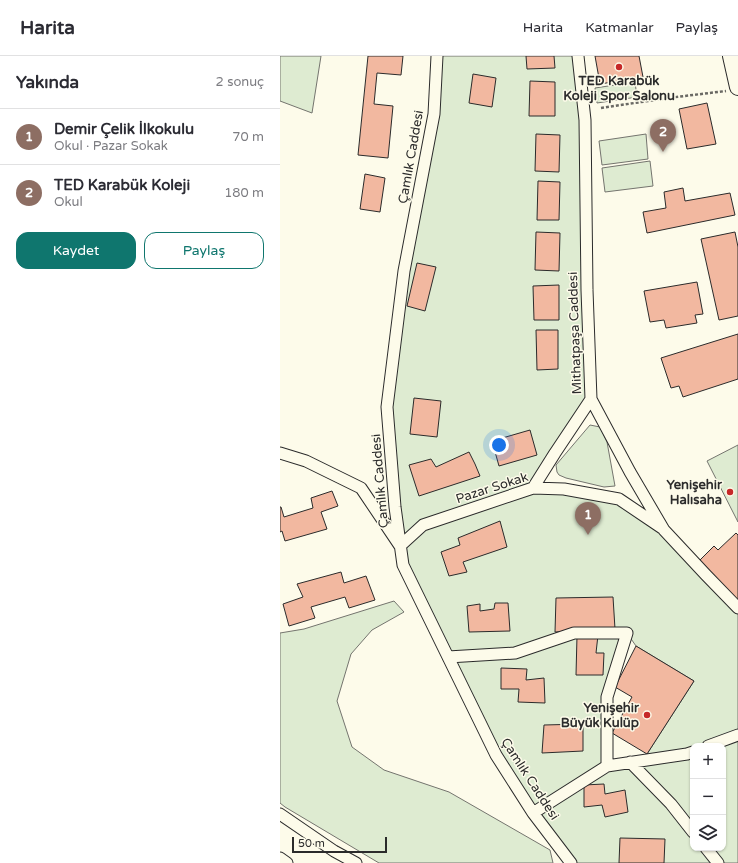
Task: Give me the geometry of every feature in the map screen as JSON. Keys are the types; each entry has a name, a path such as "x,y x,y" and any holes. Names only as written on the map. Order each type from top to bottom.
{"street":[{"name":"Çamlık Caddesi","path":"437,56 434,114 404,271 387,406 395,507 403,565 496,756 533,813 571,863"},
{"name":"Mithatpaşa Caddesi","path":"578,56 585,120 587,290 591,399 630,472 664,530 738,608"},
{"path":"731,56 734,89"},
{"path":"533,488 591,399"},
{"path":"280,453 306,462 361,488 400,546"},
{"name":"Pazar Sokak","path":"400,546 423,525 533,488 564,489 619,499 664,530"},
{"path":"448,657 515,653 574,633 627,633 607,696 606,766"},
{"path":"716,743 738,735"},
{"path":"533,813 606,766 690,753"},
{"path":"630,762 671,804 690,828"},
{"path":"280,814 334,851 356,863"},
{"path":"708,851 718,863"},
{"path":"280,858 286,863"}],"path":[{"path":"601,108 734,89"}],"green space":[{"path":"280,56 321,56 312,113 280,101"},
{"path":"437,56 578,56 591,399 534,487 619,499 664,530 738,608 738,863 571,863 496,755 403,565 387,407 434,114","holes":["627,633 636,646 694,681 644,760 607,765 607,697"]},
{"path":"635,82 637,97 597,103 595,88"},
{"path":"646,134 648,159 602,165 599,141"},
{"path":"650,161 653,186 605,192 602,168"},
{"path":"590,425 600,427 607,442 615,486 604,487 566,478 559,475 557,472 556,465"},
{"name":"Yenişehir Halısaha","path":"738,445 738,522 707,461"},
{"path":"394,601 404,612 372,630 351,654 337,701 352,747 384,770 449,792 550,850 553,863 379,863 280,803 280,633 304,629"}],"building":[{"path":"368,56 403,56 401,75 377,73 374,104 393,106 388,158 358,155"},
{"path":"526,56 554,56 555,68 527,69"},
{"name":"TED Karabük Koleji Spor Salonu","path":"595,56 639,56 643,77 600,84"},
{"path":"473,74 496,78 492,107 469,103"},
{"path":"530,81 555,82 555,116 529,116"},
{"path":"707,103 716,144 687,149 679,109"},
{"path":"536,134 560,135 559,172 535,171"},
{"path":"365,174 385,178 380,212 360,209"},
{"path":"538,181 560,182 559,220 537,220"},
{"path":"683,188 685,201 730,193 735,215 647,233 643,212 666,208 664,192"},
{"path":"536,232 560,233 559,271 535,270"},
{"path":"735,232 738,247 738,316 719,320 701,239"},
{"path":"417,263 436,267 425,311 407,306"},
{"path":"697,282 703,314 695,315 697,323 666,328 664,320 650,322 644,291"},
{"path":"559,285 559,320 534,320 533,286"},
{"path":"536,330 558,330 558,369 537,370"},
{"path":"738,334 738,379 683,397 679,386 671,388 661,358"},
{"path":"414,398 441,401 437,437 410,434"},
{"path":"530,430 537,455 499,466 492,441"},
{"path":"469,452 480,476 419,496 409,465 431,459 436,467"},
{"path":"332,491 338,506 321,512 327,529 285,541 282,531 280,532 280,507 284,517 313,508 311,498"},
{"path":"500,521 507,547 463,562 467,572 449,576 441,552 460,545 458,538"},
{"path":"736,533 738,535 738,606 697,563 714,546 718,550"},
{"path":"341,572 344,583 366,576 375,600 349,608 345,597 311,607 315,618 289,626 283,604 303,597 297,584"},
{"path":"613,597 615,629 555,632 556,598"},
{"path":"495,603 508,603 510,631 469,632 467,606 480,604 480,611 494,609"},
{"path":"598,635 596,653 604,653 603,675 576,675 577,636"},
{"name":"Yenişehir Büyük Kulüp","path":"636,646 694,681 647,754 612,733 632,697 615,687"},
{"path":"501,668 527,669 526,680 544,678 545,703 518,702 519,689 501,689"},
{"path":"583,724 583,751 542,753 544,725"},
{"path":"604,784 605,794 625,790 628,812 605,817 602,805 584,807 584,785"},
{"path":"620,838 665,839 664,863 619,863"}],"place":[{"name":"TED Karabük Koleji Spor Salonu","path":"619,67"},
{"name":"TED Karabük Koleji","path":"663,152"},
{"name":"Yenişehir Halısaha","path":"730,492"},
{"name":"Demir Çelik İlkokulu","path":"588,535"},
{"name":"Yenişehir Büyük Kulüp","path":"647,715"}]}
